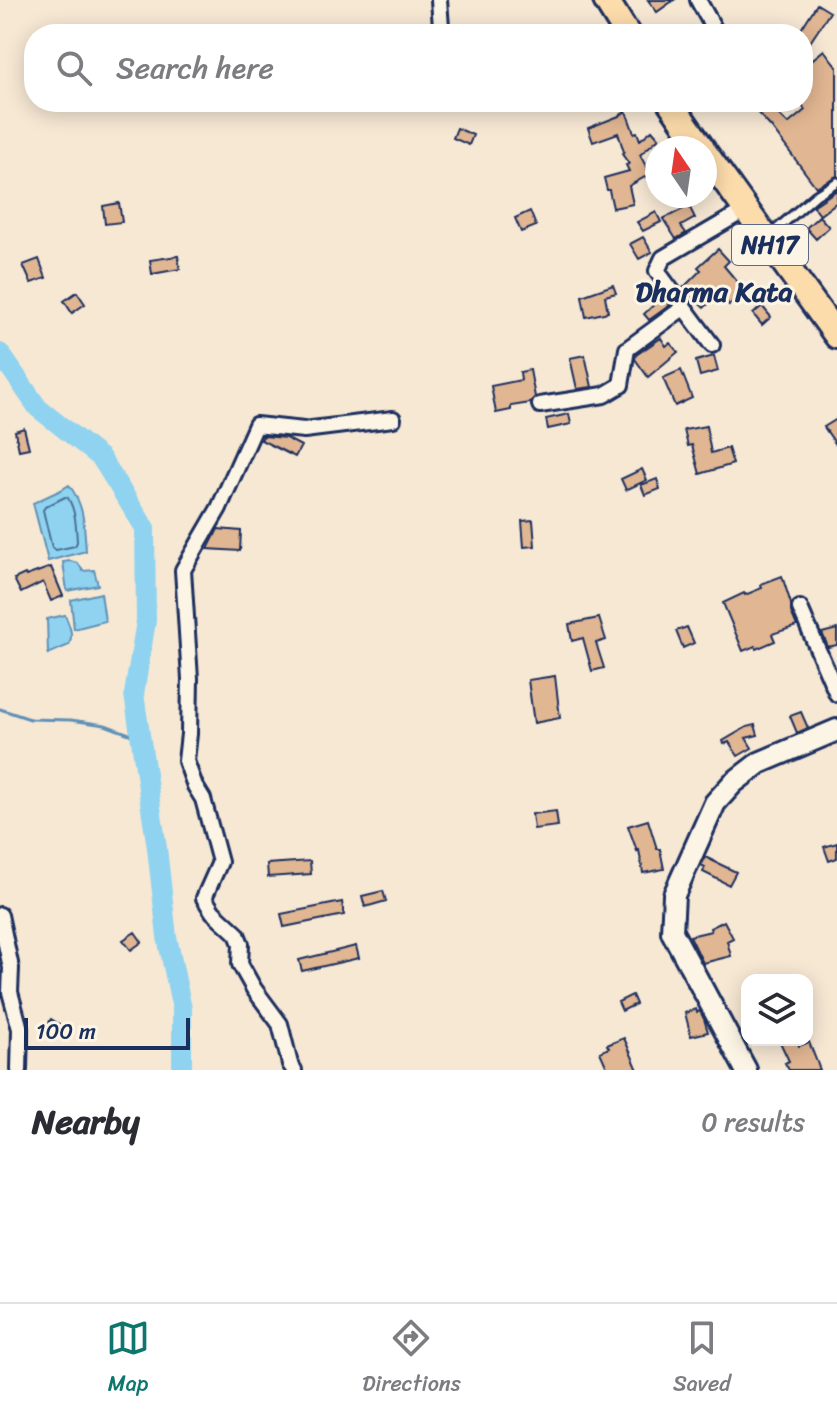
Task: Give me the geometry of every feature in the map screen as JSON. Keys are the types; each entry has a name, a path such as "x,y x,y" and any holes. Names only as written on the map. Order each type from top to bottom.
{"highway":[{"path":"606,0 621,24"},
{"name":"NH17","path":"677,112 693,136"},
{"name":"NH17","path":"717,170 837,336"}],"main road":[{"path":"746,1070 672,932 674,895 715,803 733,783 759,763 837,730"}],"street":[{"path":"439,0 441,24"},
{"path":"698,0 711,24"},
{"path":"712,345 657,271 663,258 745,210"},
{"path":"540,405 604,395 621,385 627,349 683,308"},
{"path":"294,1070 280,1024 240,964 241,944 237,934 213,912 204,898 220,862 203,799 186,761 190,679 183,570 219,508 256,425 304,430 393,419"},
{"path":"800,608 837,694"},
{"path":"0,915 11,968 10,992 20,1029 19,1070"}],"lane":[{"path":"766,239 816,195 837,182"}],"water":[{"path":"69,485 81,508 86,551 48,561 33,503"},
{"path":"63,562 78,563 83,571 94,570 98,585 67,591"},
{"path":"101,593 105,621 74,629 71,600"},
{"path":"65,615 71,633 69,645 48,654 47,619"}],"building":[{"path":"648,0 674,0 657,12"},
{"path":"817,4 830,12 813,38 813,24 804,24"},
{"path":"824,50 837,67 837,176 816,187 757,112 776,112 788,124 803,112 813,112 813,59"},
{"path":"626,112 640,140 652,130 657,136 645,136 645,151 640,155 645,164 645,177 629,186 633,204 613,208 604,178 629,171 618,133 593,142 588,128"},
{"path":"457,128 473,135 469,145 453,138"},
{"path":"837,190 837,202 820,215 813,206"},
{"path":"119,203 122,222 105,224 103,206"},
{"path":"685,208 690,208 695,218 681,226 686,233 676,239 663,219"},
{"path":"530,211 536,226 521,232 515,218"},
{"path":"656,212 661,222 643,231 637,222"},
{"path":"819,216 829,227 816,239 806,228"},
{"path":"643,237 652,252 639,259 630,244"},
{"path":"718,249 729,261 724,266 745,291 729,305 719,294 704,308 683,288 701,270 698,267"},
{"path":"178,256 180,269 152,274 150,260"},
{"path":"39,259 46,278 31,283 23,265"},
{"path":"613,285 616,293 605,296 608,312 586,317 582,296"},
{"path":"77,292 85,304 72,313 64,301"},
{"path":"663,296 670,305 649,320 644,314"},
{"path":"762,306 771,317 762,325 753,314"},
{"path":"661,338 666,346 670,343 678,352 648,377 635,359 636,355"},
{"path":"585,355 592,387 577,389 570,358"},
{"path":"714,356 718,371 700,376 696,361"},
{"path":"530,370 535,397 530,403 511,406 511,410 496,413 491,386 521,380 520,372"},
{"path":"681,370 692,398 675,406 663,378"},
{"path":"569,414 571,424 548,429 546,419"},
{"path":"837,419 837,446 824,427"},
{"path":"706,426 711,453 728,448 733,464 700,474 684,430"},
{"path":"24,428 29,448 19,450 15,431"},
{"path":"263,436 286,438 301,446 295,457 261,440"},
{"path":"642,469 647,480 626,490 621,479"},
{"path":"657,479 660,489 645,495 641,485"},
{"path":"533,520 535,546 524,547 522,521"},
{"path":"218,529 241,531 240,551 208,549"},
{"path":"51,567 63,596 51,601 43,582 21,593 14,579"},
{"path":"782,576 797,626 772,634 775,641 743,651 723,603 762,588 761,584"},
{"path":"599,618 606,640 596,643 604,668 592,671 583,638 572,641 569,624"},
{"path":"687,627 694,643 683,648 676,631"},
{"path":"837,629 837,645 828,647 822,633"},
{"path":"555,676 560,718 534,723 528,680"},
{"path":"801,712 808,728 797,733 790,716"},
{"path":"755,725 758,735 746,738 752,748 738,756 729,742 724,744 723,741"},
{"path":"556,811 558,826 534,829 532,814"},
{"path":"648,820 657,849 660,849 664,869 643,873 639,850 628,826"},
{"path":"837,843 837,858 829,861 824,847"},
{"path":"705,857 736,872 729,885 703,872 705,867 701,865"},
{"path":"310,861 311,874 268,877 267,864"},
{"path":"383,891 386,901 365,907 362,896"},
{"path":"342,902 344,915 284,927 281,914"},
{"path":"724,921 733,938 727,941 731,956 703,963 690,936 711,931 710,928"},
{"path":"135,932 142,942 131,950 123,940"},
{"path":"356,946 359,958 302,971 299,960"},
{"path":"632,995 636,1004 622,1011 618,1002"},
{"path":"696,1009 700,1011 708,1032 691,1036 685,1013"},
{"path":"51,1019 59,1024 52,1036 44,1032"},
{"path":"624,1038 638,1070 608,1070 600,1052 609,1048 607,1045"},
{"path":"782,1046 811,1046 820,1070 789,1070 785,1063 789,1061"}],"waterway":[{"path":"0,353 38,408 101,458 145,528 146,621 134,694 167,937 182,1009 182,1070"},
{"path":"0,709 30,719 105,725 132,735 145,763"}],"district":[{"name":"Dharma Kata","path":"714,291"}]}
